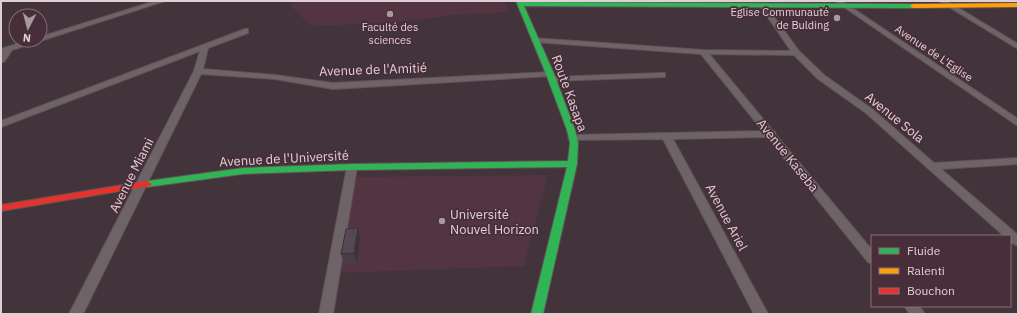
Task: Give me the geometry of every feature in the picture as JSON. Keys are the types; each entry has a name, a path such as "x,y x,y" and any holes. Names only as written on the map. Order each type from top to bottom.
{"street":[{"path":"48,37 162,1"},
{"name":"Avenue de L'Eglise","path":"838,1 1018,123"},
{"path":"942,1 1018,47"},
{"path":"519,2 764,7 1018,5"},
{"name":"Route Kasapa","path":"519,2 551,77 573,138 572,164 537,314"},
{"name":"Avenue Sola","path":"764,7 796,53 821,77 869,111 934,166 1010,235"},
{"path":"1,124 245,31"},
{"path":"536,40 703,52 796,53"},
{"name":"Avenue Miami","path":"76,314 198,71 205,46"},
{"path":"1,51 10,48"},
{"path":"1,60 10,48"},
{"name":"Avenue Kaseba","path":"703,52 772,134 871,258"},
{"name":"Avenue de l'Amitié","path":"198,71 275,76 319,85 333,86 551,77 662,75"},
{"path":"573,138 772,134"},
{"name":"Avenue Ariel","path":"666,135 710,215 761,314"},
{"path":"934,166 1018,161"},
{"name":"Avenue de l'Université","path":"1,208 142,185 243,171 352,167 572,164"},
{"path":"326,314 352,167"}],"shaded area":[{"name":"Faculté des sciences","path":"295,1 505,1 508,12 453,15 390,23 311,26 291,6"},
{"name":"Université Nouvel Horizon","path":"548,175 524,266 338,273 356,177"}],"building":[{"path":"358,228 354,253 341,254 346,229"}],"traffic: fast":[{"path":"519,1 550,74 571,130 574,143 572,164 537,314"},
{"path":"520,4 913,6"},
{"path":"147,184 243,171 352,167 572,164"}],"traffic: slow":[{"path":"913,6 1018,5"}],"traffic: jam":[{"path":"1,208 147,184"}],"place":[{"name":"Faculté des sciences","path":"390,14"},
{"name":"Eglise Communauté de Bulding","path":"837,18"},
{"name":"Université Nouvel Horizon","path":"442,221"}]}
